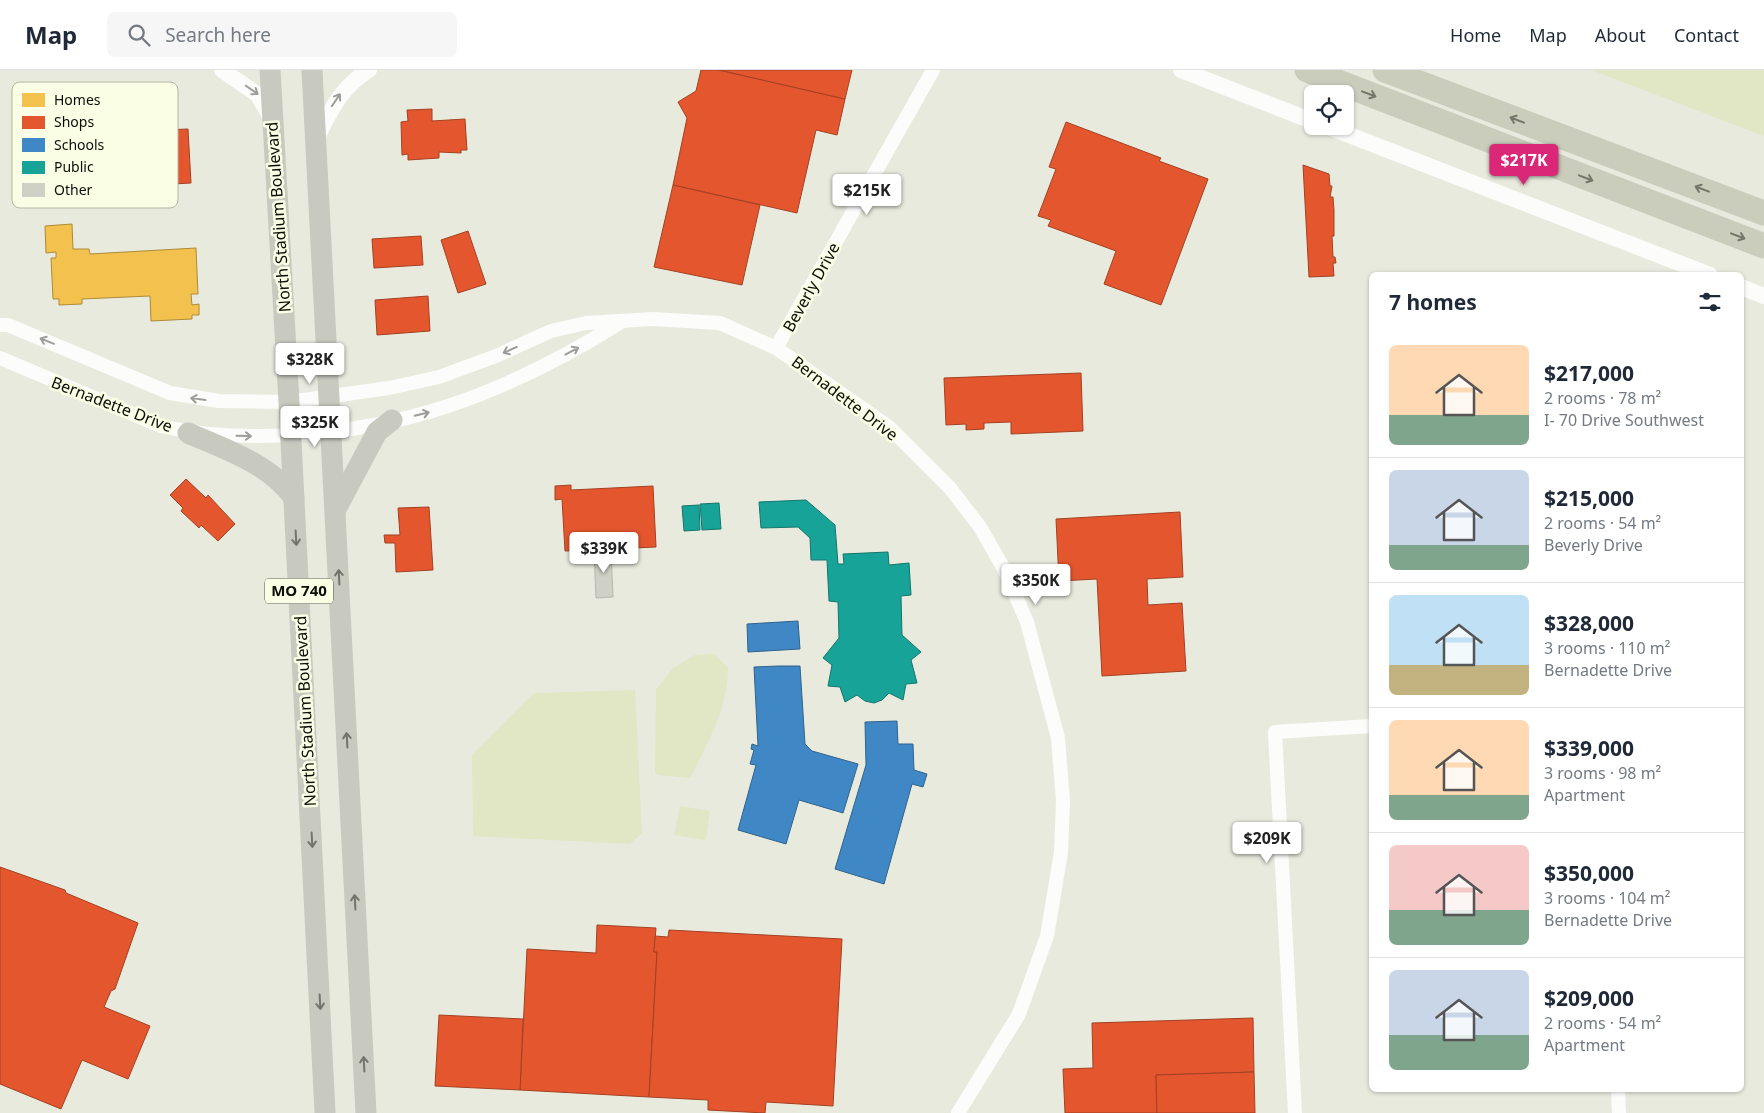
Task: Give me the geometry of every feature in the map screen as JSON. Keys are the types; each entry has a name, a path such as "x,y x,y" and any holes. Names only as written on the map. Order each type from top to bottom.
{"highway":[{"path":"1307,70 1764,246"},
{"path":"1385,70 1764,213"}],"main road":[{"name":"North Stadium Boulevard","path":"270,70 290,402 325,1113"},
{"name":"MO 740","path":"312,70 366,1113"},
{"path":"335,511 377,432 392,420"},
{"path":"188,433 240,456 279,479 294,498"}],"street":[{"path":"222,70 258,95 272,119"},
{"path":"316,140 333,104 345,88 369,70"},
{"name":"Beverly Drive","path":"776,348 933,70"},
{"path":"1181,70 1304,118"},
{"path":"1349,135 1702,272"},
{"path":"1744,288 1764,296"},
{"name":"Bernadette Drive","path":"0,325 8,325 170,393 219,401 290,402 330,398 389,388 439,376 496,356 551,331 586,323 682,319 720,323 776,348 889,427 950,488 980,527 1004,569 1027,622 1058,738 1063,802 1061,852 1047,936 1019,1014 958,1113"},
{"name":"Bernadette Drive","path":"0,358 130,415 161,426 188,433 291,435 331,432 432,411 492,389 561,357 624,320"},
{"path":"1295,1113 1275,732 1369,726"},
{"path":"1618,1092 1619,1113"}],"green space":[{"path":"1591,70 1764,70 1764,136"},
{"path":"715,654 728,668 725,697 710,738 690,778 657,775 655,772 656,690 673,668 695,655"},
{"path":"635,690 642,833 630,844 473,836 472,755 534,693"},
{"path":"680,806 710,811 706,840 674,835"}],"building: Homes":[{"path":"72,224 73,249 89,249 90,254 196,248 198,294 191,294 192,305 199,304 199,315 192,315 192,319 151,321 150,296 82,299 82,304 59,305 59,299 53,299 51,258 56,258 56,252 46,253 45,226"}],"building: Shops":[{"path":"701,70 719,70 845,99 837,135 816,130 797,213 673,185 687,118 678,102 696,91"},
{"path":"719,70 852,70 845,99"},
{"path":"432,109 432,121 465,119 467,150 461,150 461,153 439,152 439,158 408,160 408,154 402,155 401,122 408,121 407,110"},
{"path":"1066,122 1161,158 1159,161 1208,179 1161,305 1104,284 1116,251 1048,226 1051,220 1038,216 1056,169 1049,167"},
{"path":"178,129 188,129 191,183 178,184"},
{"path":"1303,165 1329,174 1330,186 1332,186 1330,197 1333,197 1334,210 1334,236 1332,236 1333,257 1335,257 1336,263 1333,263 1334,276 1309,277"},
{"path":"673,185 760,205 742,285 654,267"},
{"path":"468,231 486,284 458,293 441,240"},
{"path":"421,236 423,265 374,268 372,239"},
{"path":"428,296 430,331 377,335 375,300"},
{"path":"1081,373 1083,431 1011,434 1011,422 984,423 984,429 966,430 966,424 946,425 944,378"},
{"path":"186,479 206,498 208,495 235,524 218,541 201,525 199,528 181,511 183,508 170,495"},
{"path":"571,485 571,490 653,486 656,547 565,551 562,499 555,500 555,486"},
{"path":"429,507 433,570 396,572 395,543 385,543 384,535 400,535 398,508"},
{"path":"1180,512 1183,577 1147,579 1148,605 1182,603 1186,671 1102,676 1097,579 1059,581 1056,519"},
{"path":"0,867 65,890 66,893 138,923 115,989 111,991 104,1007 150,1026 128,1079 82,1060 61,1109 0,1084"},
{"path":"597,925 656,928 654,952 657,952 649,1097 520,1090 527,949 596,953"},
{"path":"669,930 842,939 833,1106 766,1102 765,1113 708,1110 708,1100 649,1097 657,952 654,952 655,936 668,937"},
{"path":"439,1015 523,1019 520,1090 435,1086"},
{"path":"1253,1018 1254,1072 1156,1075 1157,1113 1065,1113 1063,1069 1093,1068 1092,1023"},
{"path":"1254,1072 1255,1113 1157,1113 1156,1075"}],"building: Schools":[{"path":"798,621 800,649 748,652 747,624"},
{"path":"800,666 805,744 812,751 858,764 843,813 799,800 786,844 738,830 756,765 750,764 754,750 751,749 752,744 758,746 754,667"},
{"path":"897,721 898,744 913,744 914,770 927,774 923,787 912,784 884,884 835,869 866,765 865,722"}],"building: Public":[{"path":"806,500 835,525 838,564 844,564 843,554 888,552 889,565 909,563 911,595 901,596 902,635 921,652 911,660 917,683 906,684 903,700 889,693 882,700 874,703 865,701 857,695 845,702 840,687 828,686 832,665 823,658 839,638 838,602 829,601 827,560 811,560 810,538 798,527 761,528 759,502"},
{"path":"719,503 721,529 702,530 700,504"},
{"path":"699,505 700,530 684,531 682,506"}],"building: Other":[{"path":"611,549 613,597 596,598 594,550"}]}
